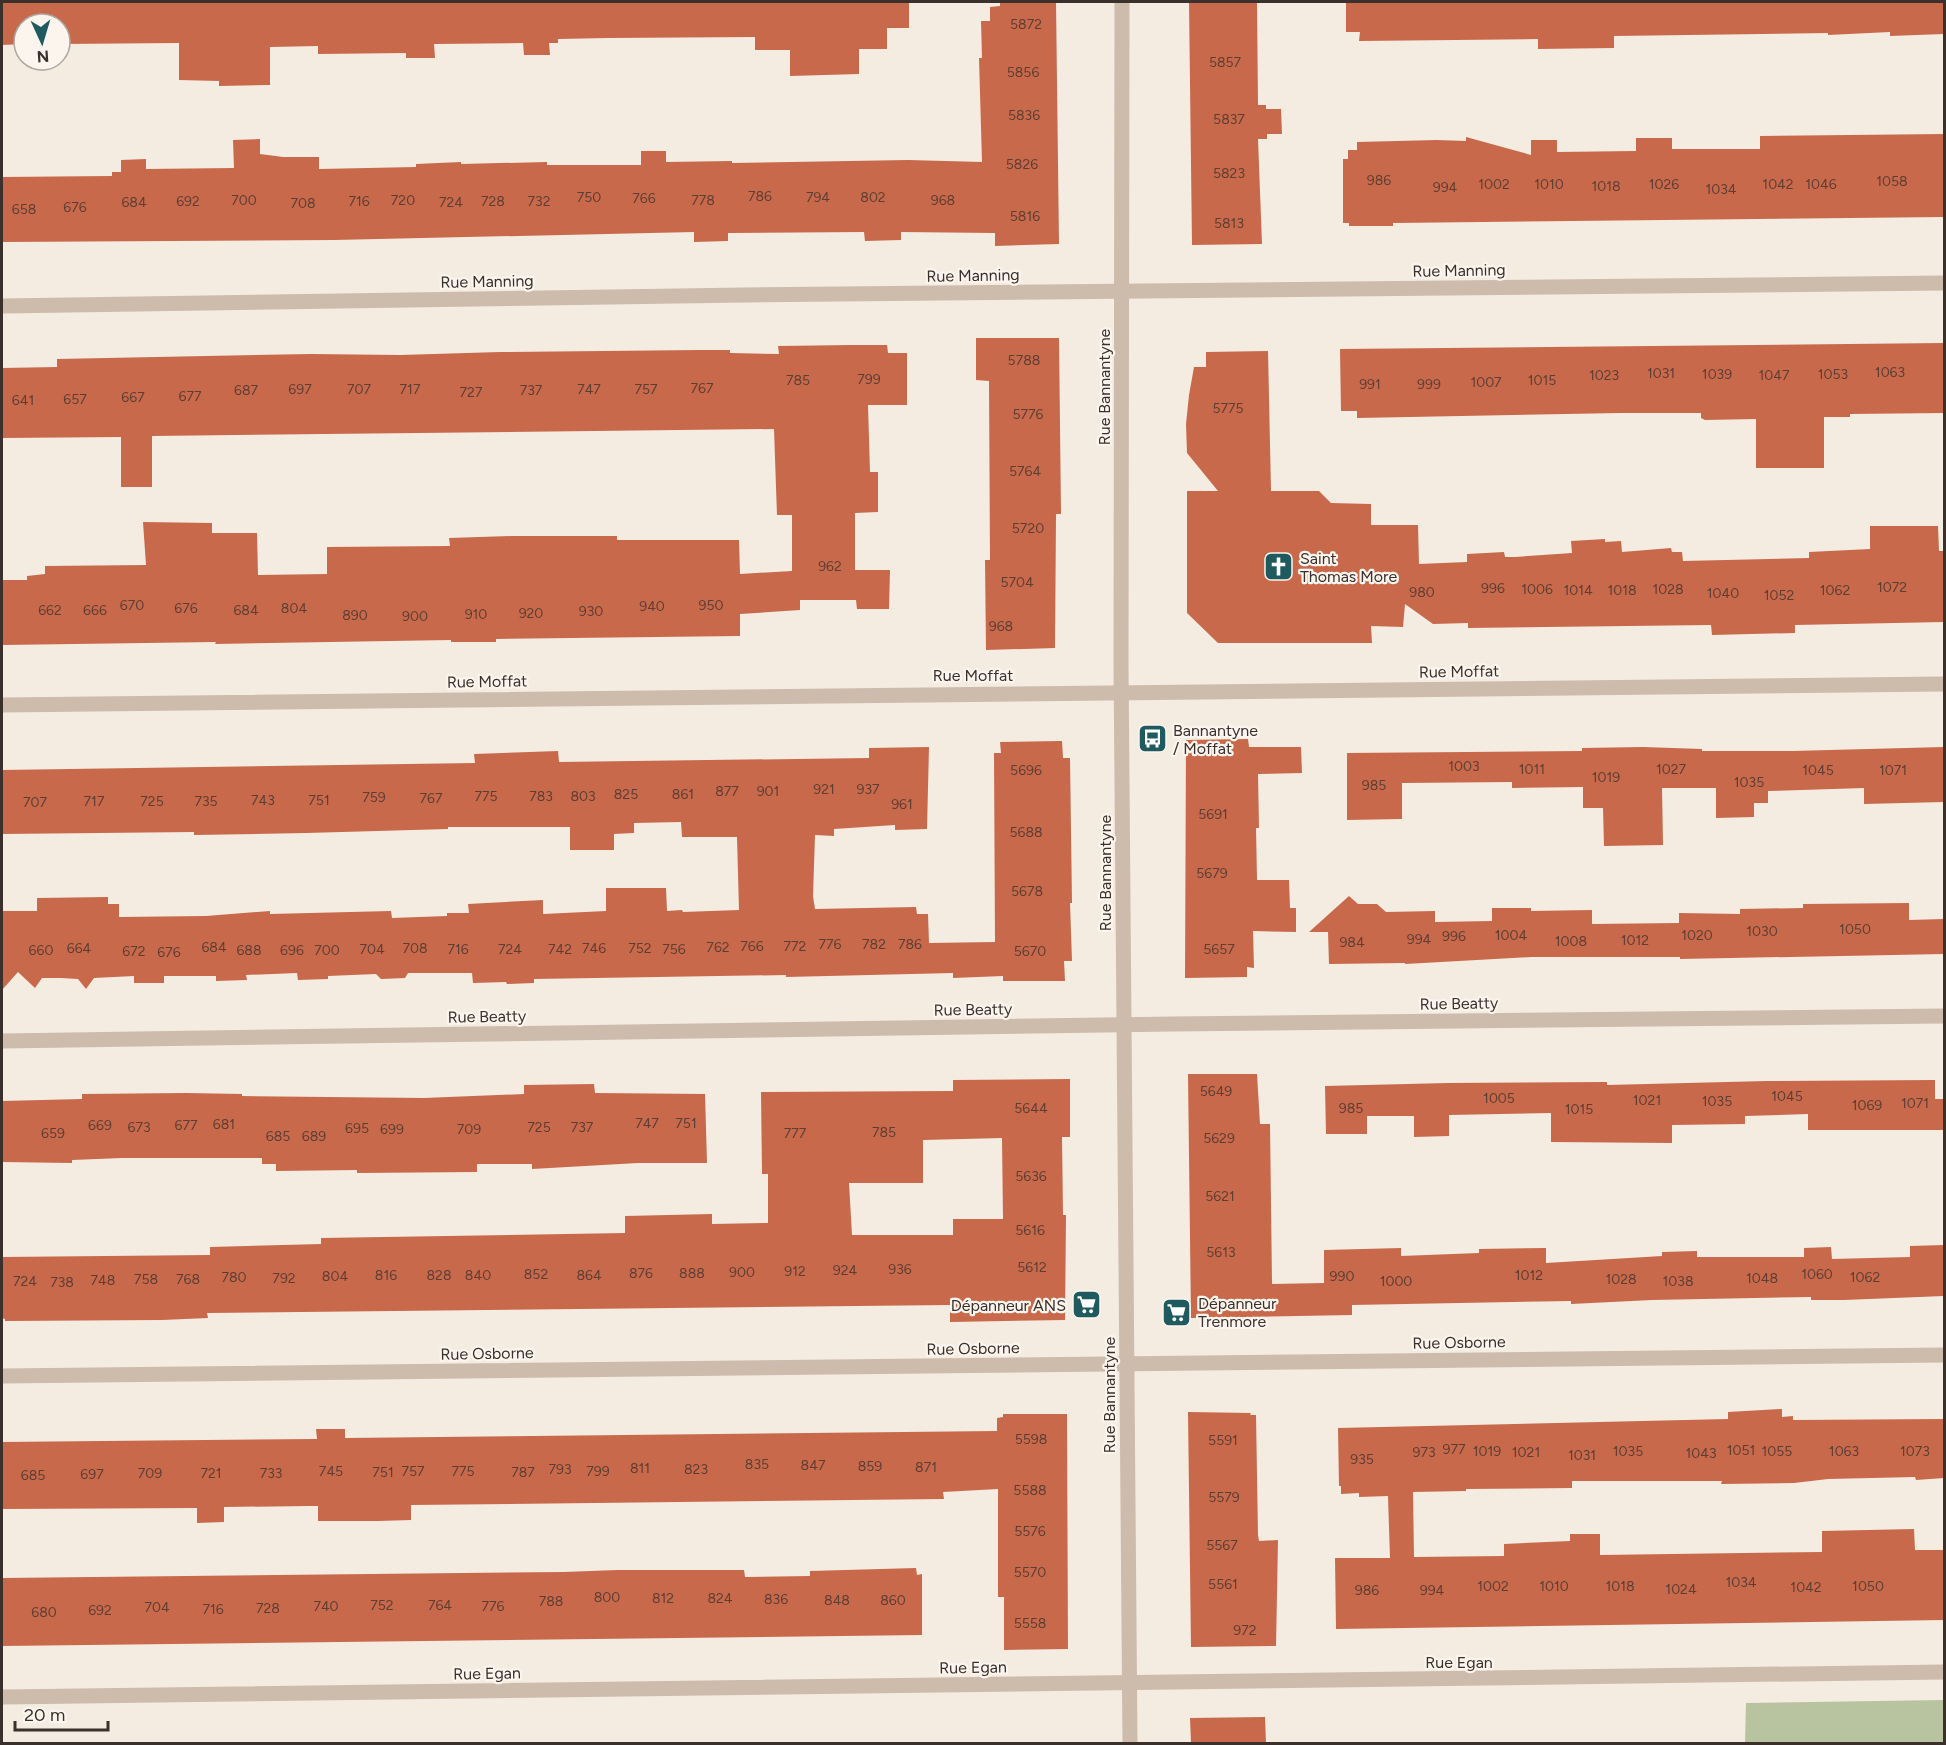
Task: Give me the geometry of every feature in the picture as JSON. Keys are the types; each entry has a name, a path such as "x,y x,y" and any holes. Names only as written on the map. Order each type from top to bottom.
{"street":[{"name":"Rue Bannantyne","path":"1122,2 1122,692 1130,1743"},
{"name":"Rue Manning","path":"2,306 1944,283"},
{"name":"Rue Moffat","path":"2,705 1944,684"},
{"name":"Rue Beatty","path":"2,1041 1944,1016"},
{"name":"Rue Osborne","path":"2,1376 1944,1355"},
{"name":"Rue Egan","path":"2,1697 1944,1672"}],"green space":[{"path":"1944,1700 1944,1743 1745,1743 1746,1703"}],"building":[{"path":"2,2 909,2 909,28 887,28 887,49 859,49 859,74 790,76 790,50 755,50 755,37 608,38 558,39 558,43 549,43 550,55 524,55 523,43 434,44 435,58 406,58 406,53 318,54 318,46 270,47 270,85 219,86 219,81 179,80 179,43 72,44 72,12 12,12 12,45 2,45"},
{"path":"1000,2 1056,2 1059,244 995,246 995,233 901,232 901,240 865,241 864,232 728,233 728,241 694,242 694,232 334,240 2,242 2,177 112,176 112,172 121,172 121,160 146,159 146,169 234,168 233,140 260,139 260,154 283,157 319,157 319,169 416,167 416,164 461,162 461,164 547,162 547,165 641,165 641,151 666,151 666,162 908,160 982,162 979,58 982,58 981,21 990,21 990,7 1000,6"},
{"path":"1189,2 1257,2 1258,105 1266,105 1266,109 1281,109 1282,134 1267,134 1267,139 1258,139 1262,244 1192,245"},
{"path":"1346,2 1944,2 1944,34 1890,36 1890,32 1828,35 1828,33 1614,36 1614,48 1538,49 1538,39 1359,41 1360,32 1346,32"},
{"path":"1944,134 1944,217 1393,223 1393,226 1349,226 1349,223 1343,223 1343,159 1348,159 1348,150 1357,150 1357,142 1466,141 1466,137 1531,155 1531,140 1557,140 1557,152 1636,151 1636,138 1672,138 1672,149 1760,149 1760,136"},
{"path":"976,338 1059,338 1061,514 1056,514 1055,648 986,650 985,560 990,560 989,381 976,380"},
{"path":"1944,343 1944,413 1850,414 1850,417 1824,417 1824,468 1756,468 1756,419 1705,420 1701,418 1701,413 1357,418 1357,411 1341,411 1340,349"},
{"path":"887,345 888,353 907,353 907,405 868,405 870,472 878,472 878,512 855,513 855,570 890,570 889,609 857,609 856,600 800,600 800,610 740,614 740,636 496,639 496,642 451,642 451,640 2,645 2,580 27,580 27,576 45,574 45,566 146,565 143,522 212,523 212,533 257,533 258,575 327,574 327,547 450,546 449,538 512,536 617,536 617,540 739,540 740,574 792,571 792,515 777,515 774,429 152,436 152,487 121,487 121,437 2,438 2,368 57,367 57,359 699,350 779,354 778,346"},
{"path":"1268,351 1271,491 1319,491 1331,503 1371,504 1371,525 1418,525 1419,564 1467,562 1467,554 1504,552 1505,557 1515,557 1572,553 1571,541 1605,539 1605,542 1621,541 1622,552 1671,548 1672,552 1682,552 1683,561 1809,558 1809,552 1870,549 1870,526 1938,526 1939,551 1944,551 1944,622 1795,625 1795,633 1712,635 1711,625 1468,628 1468,623 1433,624 1405,604 1403,627 1371,626 1372,643 1218,643 1187,613 1187,491 1218,491 1187,453 1186,424 1189,395 1194,367 1206,367 1206,352"},
{"path":"1248,739 1249,747 1301,747 1302,773 1258,774 1259,828 1256,828 1257,880 1289,880 1290,908 1296,908 1296,932 1253,931 1254,968 1247,967 1247,977 1185,978 1186,740"},
{"path":"1062,741 1063,758 1070,758 1072,903 1070,903 1072,961 1064,961 1065,981 1003,981 1003,976 953,978 953,973 534,979 534,983 507,984 506,982 473,983 472,973 408,973 405,978 381,979 376,974 298,980 297,973 246,975 247,980 216,981 216,976 164,976 164,983 134,983 134,976 94,978 86,989 78,979 61,978 42,978 35,988 18,972 2,990 2,911 37,911 37,898 108,897 108,904 119,904 119,917 206,916 270,911 270,914 391,911 392,918 469,913 468,904 543,900 543,914 606,911 606,888 666,888 667,911 739,910 737,837 682,837 681,822 634,823 634,833 614,834 614,850 570,850 570,827 448,827 448,829 194,835 194,832 2,834 2,770 475,763 474,754 558,751 559,762 869,758 869,748 929,747 927,829 895,830 895,825 834,829 834,836 815,835 813,896 815,909 916,907 917,914 928,914 929,943 995,942 994,753 1001,753 1000,742"},
{"path":"1944,747 1944,802 1864,804 1864,788 1768,791 1768,803 1754,803 1754,817 1716,818 1716,788 1662,788 1663,845 1604,846 1603,808 1583,808 1583,787 1512,788 1512,782 1402,783 1402,819 1347,820 1347,753 1582,751 1582,748 1702,749 1702,751 1792,751"},
{"path":"1349,896 1358,904 1377,904 1386,912 1435,911 1435,922 1492,921 1492,908 1531,908 1531,911 1592,910 1592,924 1679,923 1679,913 1740,914 1740,909 1803,908 1803,904 1909,903 1909,920 1944,919 1944,954 1680,959 1680,957 1531,957 1405,964 1329,964 1328,932 1309,932"},
{"path":"1188,1074 1257,1074 1260,1124 1270,1124 1272,1284 1324,1283 1324,1250 1401,1248 1401,1256 1479,1253 1479,1249 1546,1248 1546,1263 1662,1256 1662,1252 1697,1251 1697,1257 1804,1257 1804,1248 1831,1247 1832,1259 1910,1257 1910,1246 1944,1245 1944,1296 1844,1300 1811,1300 1811,1297 1571,1304 1571,1301 1352,1305 1352,1315 1191,1318"},
{"path":"1070,1079 1070,1137 1062,1137 1063,1215 1066,1215 1065,1320 950,1322 950,1305 207,1313 208,1318 162,1320 5,1321 2,1318 2,1257 210,1255 210,1247 321,1244 321,1238 625,1233 625,1216 712,1214 712,1224 768,1223 768,1174 762,1174 761,1092 953,1091 953,1080","holes":["1002,1138 1003,1219 953,1219 953,1235 852,1235 849,1183 923,1183 923,1140"]},
{"path":"1935,1080 1935,1099 1944,1099 1944,1130 1808,1130 1808,1114 1745,1116 1745,1124 1672,1125 1672,1143 1551,1142 1551,1113 1449,1115 1449,1136 1414,1137 1414,1116 1367,1116 1367,1134 1326,1134 1325,1086"},
{"path":"594,1084 595,1093 705,1094 707,1163 638,1163 532,1169 532,1164 477,1164 477,1172 357,1173 357,1170 276,1171 276,1164 262,1164 262,1158 122,1158 72,1160 72,1163 2,1162 2,1101 82,1099 82,1094 186,1093 242,1094 242,1096 424,1098 524,1094 524,1085"},
{"path":"1782,1409 1782,1417 1793,1416 1793,1420 1944,1419 1944,1478 1828,1479 1794,1483 1721,1484 1722,1481 1572,1481 1572,1488 1413,1492 1414,1557 1504,1556 1504,1544 1570,1541 1570,1534 1600,1534 1600,1555 1822,1552 1822,1531 1914,1529 1915,1550 1944,1550 1944,1620 1336,1629 1335,1558 1390,1558 1388,1496 1359,1497 1359,1493 1341,1494 1338,1428 1728,1419 1728,1412"},
{"path":"1188,1412 1256,1415 1259,1541 1278,1540 1276,1646 1191,1647"},
{"path":"1003,1414 1067,1414 1068,1649 1004,1650 1004,1597 998,1597 998,1489 943,1492 944,1499 411,1505 411,1520 378,1521 318,1521 318,1506 224,1507 224,1522 197,1523 197,1508 2,1509 2,1442 317,1439 316,1429 345,1429 345,1438 997,1431 997,1418 1003,1417"},
{"path":"916,1568 917,1575 922,1574 922,1635 2,1646 2,1578 617,1570 744,1570 745,1577 810,1576 810,1571"},
{"path":"1265,1717 1266,1743 1191,1743 1190,1718"}],"place":[{"name":"Saint Thomas More","path":"1279,567"},
{"name":"Bannantyne / Moffat","path":"1152,739"},
{"name":"Dépanneur ANS","path":"1087,1305"},
{"name":"Dépanneur Trenmore","path":"1177,1312"}]}
